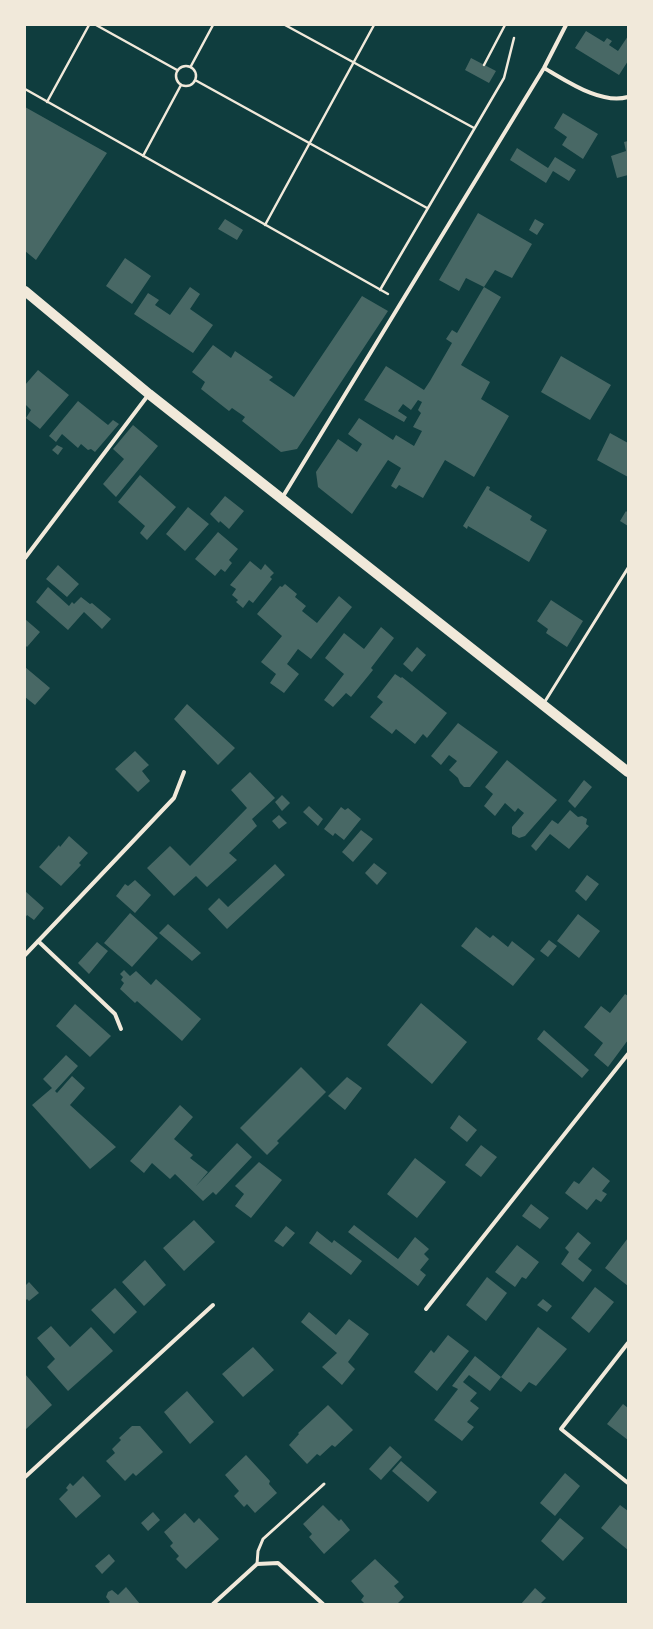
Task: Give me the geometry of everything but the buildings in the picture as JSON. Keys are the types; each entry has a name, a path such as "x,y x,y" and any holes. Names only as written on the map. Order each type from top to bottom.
{"main road":[{"path":"25,291 149,394 628,772"}],"street":[{"path":"282,498 544,68 566,25"},
{"path":"544,68 584,90 607,98 621,100 628,98"},
{"path":"25,558 149,394"},
{"path":"25,955 174,798 184,772"},
{"path":"38,941 115,1014 121,1029"},
{"path":"426,1309 628,1054"},
{"path":"25,1477 212,1305"},
{"path":"628,1343 561,1429 628,1483"},
{"path":"214,1604 257,1564 278,1563 323,1604"}],"lane":[{"path":"543,704 628,568"},
{"path":"257,1564 258,1550 262,1539 324,1484"}],"path":[{"path":"47,102 89,25"},
{"path":"96,25 177,70"},
{"path":"191,66 213,25"},
{"path":"285,25 474,128"},
{"path":"265,225 374,25"},
{"path":"484,65 505,25"},
{"path":"380,290 504,78 514,38"},
{"path":"185,65 191,66 196,74 195,80 188,86 181,85 175,77 177,70 185,65"},
{"path":"195,80 428,208"},
{"path":"143,156 181,85"},
{"path":"25,89 390,296"}]}
